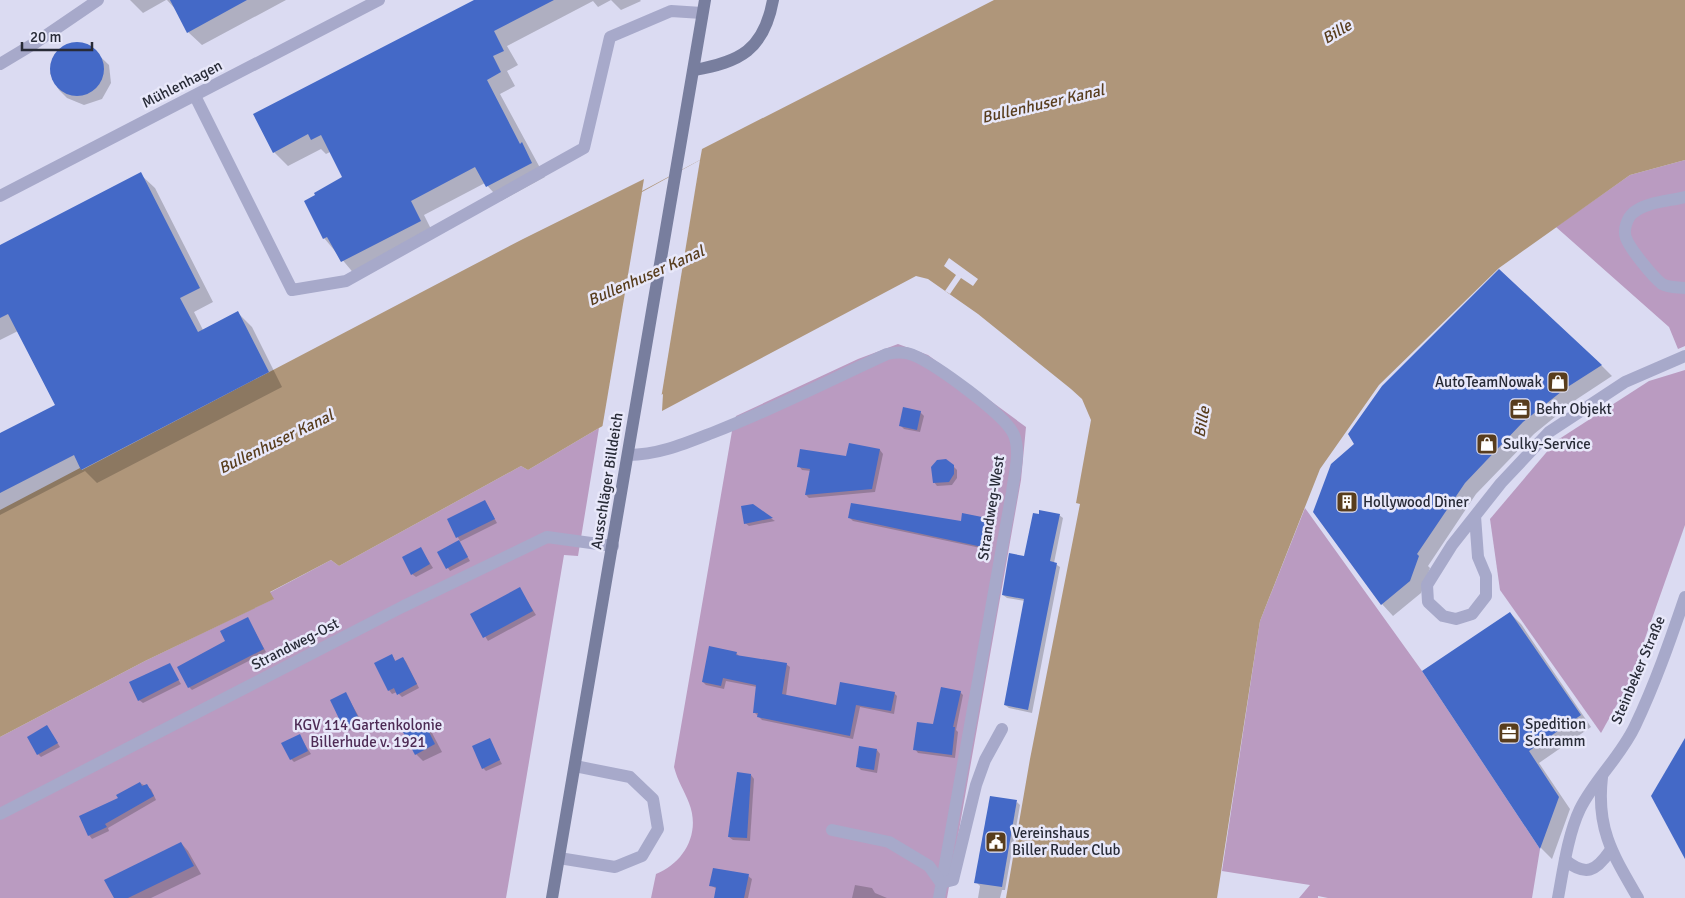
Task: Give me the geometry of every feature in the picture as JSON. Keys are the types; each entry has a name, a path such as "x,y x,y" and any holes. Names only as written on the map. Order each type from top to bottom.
{"street":[{"path":"0,64 35,43 98,0"},
{"name":"Mühlenhagen","path":"0,196 379,0"},
{"name":"Ausschläger Billdeich","path":"552,898 705,0"},
{"path":"694,70 721,66 751,50 762,34 773,0"},
{"path":"195,96 292,290 346,281 584,148 610,36 671,11 702,13"},
{"path":"1685,197 1640,208 1631,214 1626,225 1626,237 1633,249 1662,284 1669,287 1685,288"},
{"name":"Strandweg-West","path":"628,455 645,455 681,445 749,420 887,354 900,352 912,354 936,369 979,399 1009,425 1016,443 1012,492 938,898"},
{"path":"1475,516 1478,557 1486,576 1486,596 1472,614 1456,619 1443,616 1428,602 1427,585 1475,516 1501,484 1549,432 1625,382 1685,356"},
{"name":"Strandweg-Ost","path":"0,814 402,607 547,536 612,546"},
{"name":"Steinbeker Straße","path":"1558,898 1565,860 1579,810 1602,772 1619,752 1634,728 1662,663 1685,597"},
{"path":"832,830 889,842 929,866 941,883 953,880 976,786 986,760 1002,729"},
{"path":"559,858 615,867 642,856 658,829 653,799 630,777 575,766"},
{"path":"1602,772 1599,800 1610,851 1638,898"},
{"path":"1565,860 1583,870 1592,870 1602,863 1610,851"}],"green space":[{"path":"1685,160 1685,346 1678,349 1669,327 1556,227 1630,175"},
{"path":"898,344 928,355 1026,427 1021,480 947,898 651,898 656,874 666,869 682,855 688,846 693,825 689,803 674,767 736,416 858,359"},
{"path":"1685,370 1685,525 1630,681 1601,733 1500,590 1490,519 1556,441 1649,381"},
{"name":"KGV 114 Gartenkolonie Billerhude v. 1921","path":"599,428 578,556 564,555 506,898 0,898 0,737 145,661 273,599 269,593 331,560 339,566 521,466 528,470"},
{"path":"1305,508 1422,671 1540,849 1532,898 1328,898 1318,896 1318,898 1299,898 1310,885 1222,871 1260,621"}],"water":[{"path":"994,0 1685,0 1685,160 1630,175 1499,268 1379,385 1320,469 1260,621 1217,898 1006,898 1030,759 1080,504 1076,503 1091,420 1082,399 1071,389 978,314 928,279 916,276 662,411 663,394 599,428 528,470 521,466 339,566 331,560 270,592 274,599 145,661 0,737 0,510 80,468 82,470 523,239 644,179 642,191 700,160 702,149"}],"pier":[{"path":"700,160 661,399 602,429 642,192"},
{"path":"949,258 978,279 973,286 961,278 950,294 945,291 956,275 944,266"}],"building":[{"path":"170,0 247,0 187,33"},
{"path":"474,0 554,0 494,31 504,51 493,56 501,72 487,80 532,163 486,187 475,167 411,201 421,221 341,262 327,237 323,239 304,201 342,177 321,135 311,140 308,134 273,153 253,114"},
{"path":"72,42 82,42 92,46 100,54 104,69 100,84 92,92 82,96 72,96 62,92 54,84 50,74 50,64 54,54 62,46"},
{"path":"141,172 200,288 180,298 198,332 238,311 269,372 81,470 74,455 0,493 0,433 55,405 8,314 0,318 0,245"},
{"path":"1499,269 1602,365 1566,388 1523,422 1465,483 1417,554 1419,556 1410,581 1381,605 1313,512 1331,464 1354,444 1348,434 1382,386"},
{"path":"903,407 921,411 917,430 899,426"},
{"path":"849,443 880,449 872,489 805,495 810,469 797,467 800,449 846,456"},
{"path":"946,459 954,465 954,474 949,482 933,483 931,467 937,460"},
{"path":"485,500 495,519 456,538 447,519"},
{"path":"851,503 961,521 962,513 992,519 987,548 848,518"},
{"path":"753,504 773,518 744,524 741,506"},
{"path":"1039,510 1060,514 1050,561 1057,563 1028,710 1004,705 1024,599 1002,595 1009,553 1024,556 1033,513 1039,514"},
{"path":"459,540 468,557 446,569 437,552"},
{"path":"421,547 430,564 411,575 402,557"},
{"path":"520,587 533,611 483,638 470,614"},
{"name":"Spedition Schramm","path":"1510,612 1581,715 1529,751 1559,797 1540,849 1422,671"},
{"path":"248,617 264,649 188,688 177,667 225,641 220,631"},
{"path":"709,646 737,652 736,655 787,663 782,694 836,705 840,682 895,692 891,711 856,705 850,736 757,717 758,713 753,713 756,685 723,678 721,686 702,682"},
{"path":"392,654 395,661 403,657 417,684 397,695 394,688 388,691 374,663"},
{"path":"170,663 179,680 138,701 129,682"},
{"path":"941,687 961,691 953,727 955,727 952,755 913,750 917,722 933,724"},
{"path":"346,692 360,721 344,729 330,700"},
{"path":"424,722 435,744 415,755 403,732"},
{"path":"47,725 58,743 37,755 27,737"},
{"path":"300,734 308,751 290,760 281,743"},
{"path":"490,738 500,760 482,769 472,746"},
{"path":"1685,738 1685,859 1651,796"},
{"path":"859,746 877,749 874,770 856,767"},
{"path":"737,772 751,774 747,838 728,837"},
{"path":"140,782 142,786 147,784 154,796 105,824 107,827 88,836 79,816 118,798 116,795"},
{"name":"Vereinshaus Biller Ruder Club","path":"990,796 1017,800 1002,887 974,883"},
{"path":"181,842 194,866 128,898 114,898 104,880"},
{"path":"713,868 749,874 744,898 714,898 716,887 709,886"}],"place":[{"name":"AutoTeamNowak","path":"1558,382"},
{"name":"Behr Objekt","path":"1520,409"},
{"name":"Sulky-Service","path":"1487,444"},
{"name":"Hollywood Diner","path":"1347,502"},
{"name":"Spedition Schramm","path":"1509,733"},
{"name":"Vereinshaus Biller Ruder Club","path":"996,842"}],"water label":[{"name":"Bille","path":"1337,32"},
{"name":"Bullenhuser Kanal","path":"1043,104"},
{"name":"Bullenhuser Kanal","path":"646,276"},
{"name":"Bille","path":"1202,422"},
{"name":"Bullenhuser Kanal","path":"276,442"}]}
